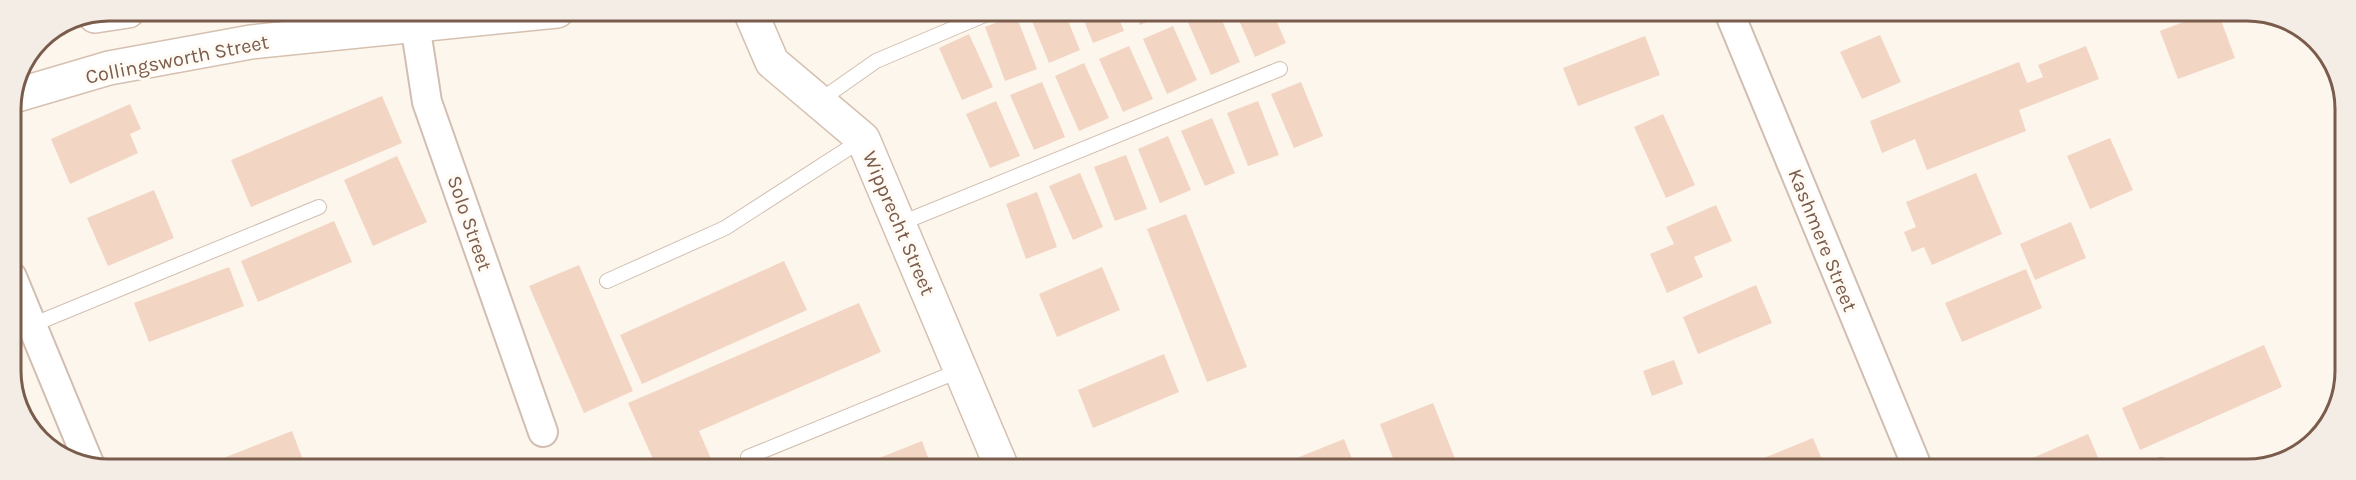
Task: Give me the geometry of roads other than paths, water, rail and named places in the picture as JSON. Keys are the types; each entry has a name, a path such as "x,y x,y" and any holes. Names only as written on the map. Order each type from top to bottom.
{"main road":[{"name":"Collingsworth Street","path":"23,94 120,66 251,42 393,21"},
{"name":"Wipprecht Street","path":"754,21 771,62 863,139 998,459"}],"street":[{"name":"Solo Street","path":"414,21 427,102 543,432"},
{"name":"Kashmere Street","path":"1733,21 1914,459"},
{"path":"21,299 86,456"}],"lane":[{"path":"819,101 876,61 970,21"},
{"path":"899,224 1280,69"},
{"path":"607,281 725,228 863,139"},
{"path":"32,325 320,207"},
{"path":"748,457 961,370"}]}
